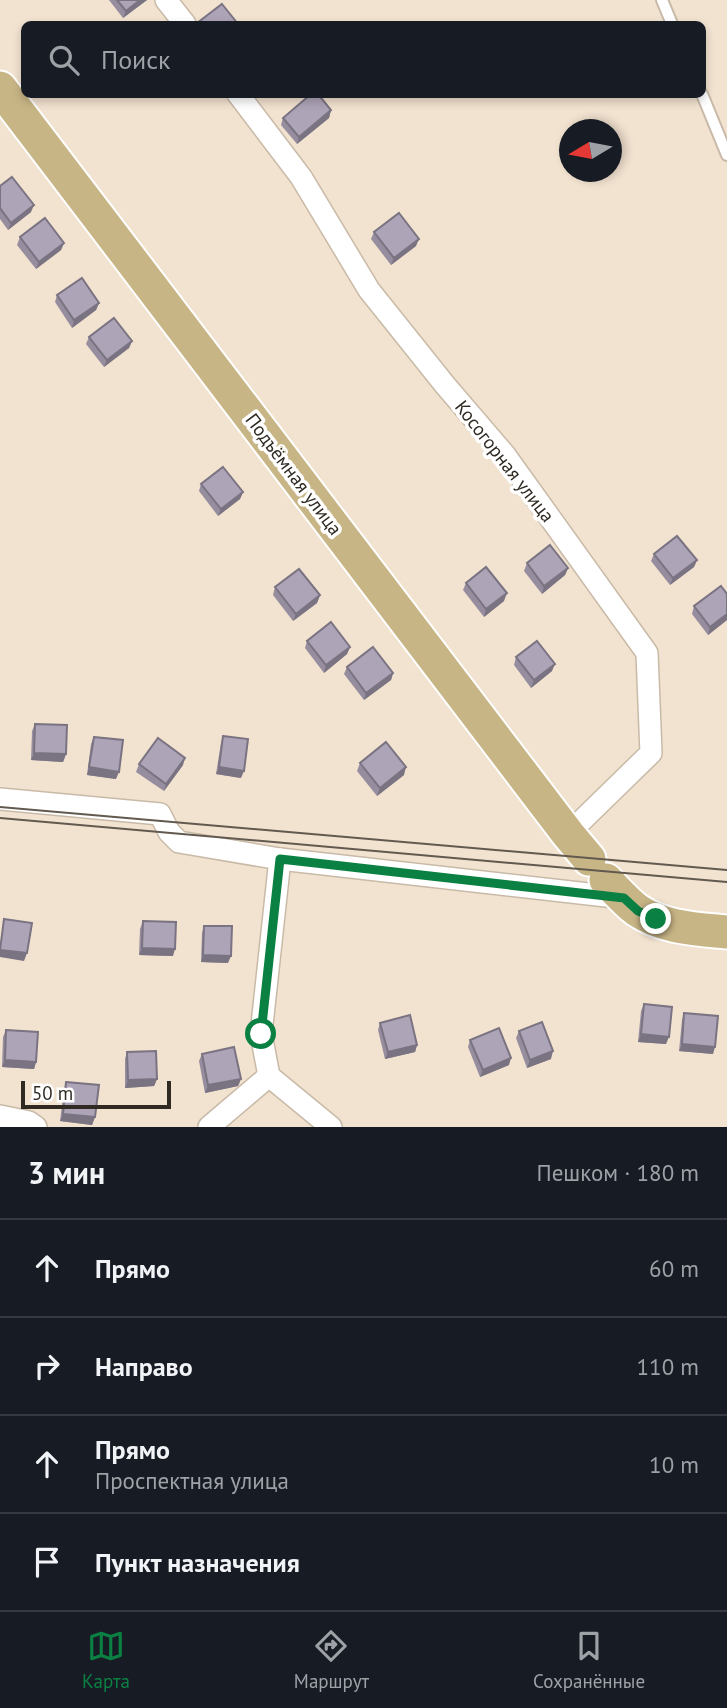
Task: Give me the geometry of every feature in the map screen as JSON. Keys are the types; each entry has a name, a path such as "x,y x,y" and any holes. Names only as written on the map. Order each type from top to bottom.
{"main road":[{"name":"Подъёмная улица","path":"0,88 597,868 638,911 674,926 727,932"}],"street":[{"path":"166,0 183,21"},
{"name":"Косогорная улица","path":"241,98 301,177 369,290 505,455 647,653 651,753 597,868"},
{"path":"0,799 160,814 169,832 178,842 280,859 597,868"},
{"path":"280,859 261,1034 269,1076 331,1127"},
{"path":"209,1127 269,1076"},
{"path":"0,1116 29,1122 36,1127"}],"lane":[{"path":"662,0 671,21"},
{"path":"704,98 727,155"}],"building":[{"path":"117,0 140,0 126,11"},
{"path":"222,4 236,21 200,21"},
{"path":"306,98 321,98 331,110 299,137 283,118"},
{"path":"12,177 34,205 11,223 0,208 0,186"},
{"path":"399,213 419,239 394,258 374,232"},
{"path":"45,218 64,243 39,262 20,237"},
{"path":"82,278 99,303 74,320 57,295"},
{"path":"114,318 132,341 107,360 89,337"},
{"path":"223,467 243,492 221,509 201,484"},
{"path":"677,536 697,560 673,578 654,554"},
{"path":"550,545 568,568 544,586 527,563"},
{"path":"486,567 507,593 486,609 466,583"},
{"path":"299,569 320,595 296,614 275,587"},
{"path":"721,586 727,594 727,614 710,627 694,606"},
{"path":"331,622 350,647 326,665 307,641"},
{"path":"537,641 555,664 534,680 516,657"},
{"path":"373,647 393,673 366,693 347,667"},
{"path":"35,724 67,725 66,754 34,753"},
{"path":"223,736 248,739 244,771 219,767"},
{"path":"94,737 123,740 119,772 89,767"},
{"path":"158,738 185,758 166,784 139,764"},
{"path":"386,742 406,767 380,788 360,763"},
{"path":"4,919 32,923 27,953 0,950"},
{"path":"143,921 176,922 175,949 142,948"},
{"path":"204,926 232,926 231,956 203,955"},
{"path":"644,1004 672,1007 669,1037 641,1034"},
{"path":"684,1013 718,1016 715,1047 682,1044"},
{"path":"410,1015 417,1045 388,1052 380,1023"},
{"path":"542,1022 553,1051 530,1060 519,1031"},
{"path":"499,1028 511,1058 483,1070 470,1040"},
{"path":"6,1030 38,1032 36,1062 5,1060"},
{"path":"234,1047 241,1079 208,1085 202,1054"},
{"path":"156,1051 157,1079 128,1080 127,1052"},
{"path":"66,1082 99,1085 95,1117 63,1114"}],"tram line":[{"path":"0,807 727,870"},
{"path":"0,818 727,882"}],"route":[{"path":"261,1034 280,859 624,898 638,911 656,919"}]}
